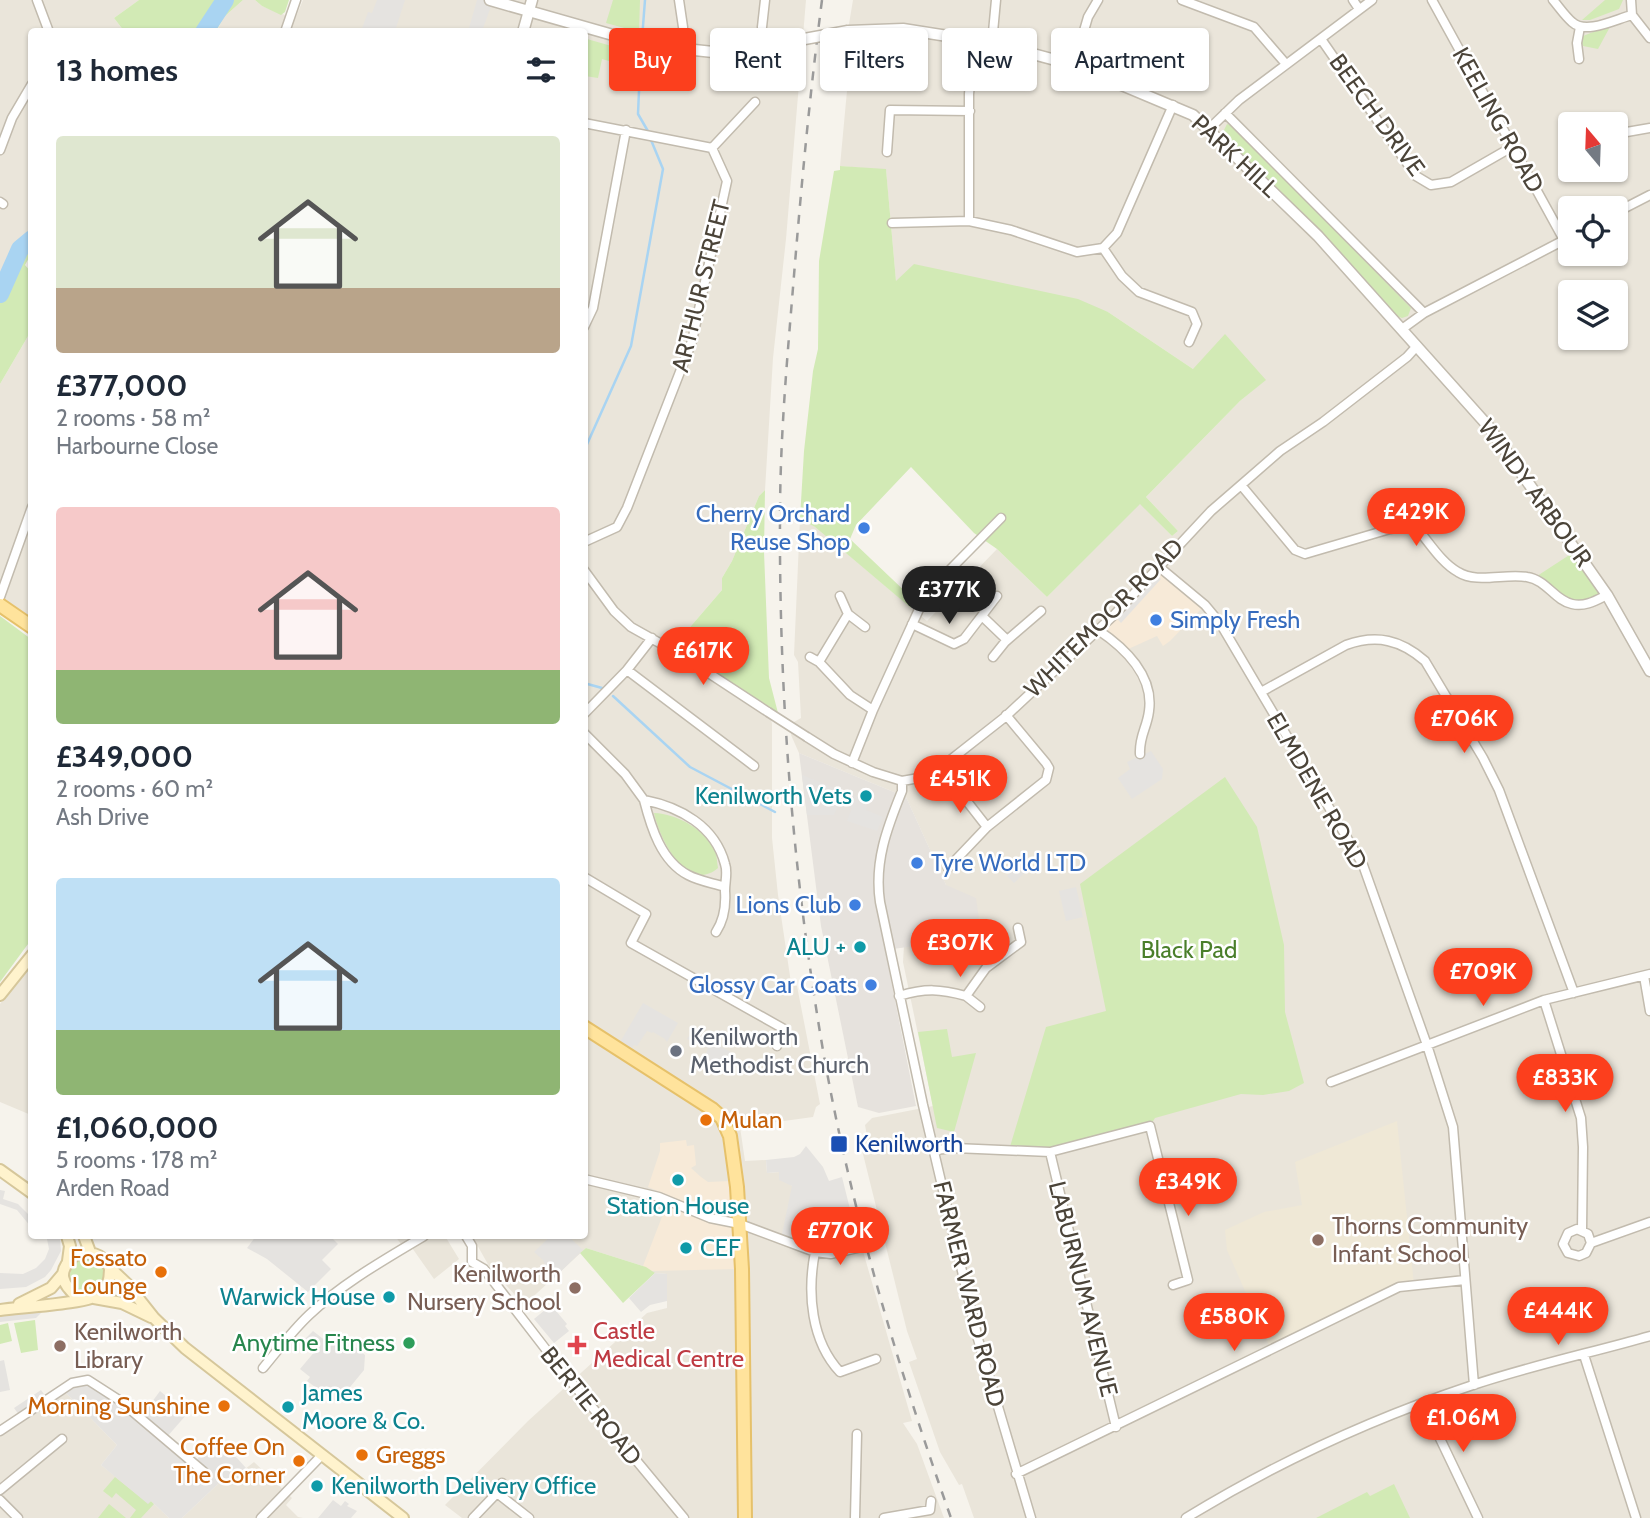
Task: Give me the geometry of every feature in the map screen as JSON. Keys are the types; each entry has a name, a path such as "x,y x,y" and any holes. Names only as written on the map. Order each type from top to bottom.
{"main road":[{"path":"0,605 28,624"},
{"path":"0,995 28,960"},
{"path":"588,1030 712,1109 722,1118 729,1130 740,1224 746,1518"},
{"path":"0,1170 28,1190"},
{"path":"68,1239 68,1261"},
{"path":"86,1239 90,1252 127,1284 154,1318 185,1348 403,1518"},
{"path":"80,1299 68,1289 62,1275 64,1265 75,1255 90,1252"},
{"path":"92,1298 105,1289 109,1279 108,1265"},
{"path":"5,1309 43,1293 62,1275"},
{"path":"5,1309 92,1298 122,1303 154,1318"}],"street":[{"path":"37,0 48,28"},
{"path":"286,28 296,0"},
{"name":"PARK HILL","path":"491,0 585,28"},
{"path":"524,28 532,0"},
{"path":"679,0 683,27"},
{"path":"762,27 765,0"},
{"path":"993,28 996,0"},
{"path":"1085,28 1098,0"},
{"path":"1353,0 1359,9"},
{"path":"1209,129 1286,64 1372,0"},
{"name":"KEELING ROAD","path":"1432,0 1512,147 1558,223"},
{"path":"1553,0 1572,22 1580,27 1632,15"},
{"path":"1631,0 1632,15 1650,38"},
{"path":"1186,1 1254,27 1286,64"},
{"path":"1579,59 1577,43 1580,27"},
{"name":"PARK HILL","path":"588,29 648,45 713,52 848,31 903,29 942,36"},
{"name":"BEECH DRIVE","path":"1321,39 1416,176 1431,185 1451,182 1512,147"},
{"path":"0,150 12,118 28,91"},
{"path":"969,221 971,91"},
{"name":"PARK HILL","path":"1138,91 1193,115 1209,129 1318,236 1402,329"},
{"path":"588,124 712,148 755,102"},
{"path":"892,223 969,221 1011,230 1077,252 1103,248 1117,233 1173,105"},
{"path":"887,152 890,110 970,111"},
{"name":"PARK HILL","path":"1225,113 1424,313"},
{"path":"1628,132 1650,128"},
{"path":"588,319 593,308 626,130"},
{"name":"ARTHUR STREET","path":"588,540 617,527 627,508 692,341 727,181 712,148"},
{"path":"1628,206 1650,195"},
{"path":"1402,329 1424,313 1558,243"},
{"path":"1103,248 1122,276 1139,292 1192,312 1196,324 1189,342"},
{"name":"WINDY ARBOUR","path":"1402,329 1489,427 1607,595 1650,671"},
{"name":"WHITEMOOR ROAD","path":"902,781 930,776 1006,715 1098,630 1210,511 1280,451 1323,422 1407,357 1417,346"},
{"path":"1241,485 1295,550 1305,554 1390,529 1414,525 1455,570 1466,577 1534,578 1545,584 1563,601 1573,604 1586,605 1607,595"},
{"path":"0,597 28,518"},
{"path":"852,763 926,594 1001,518"},
{"name":"ELMDENE ROAD","path":"1158,566 1205,605 1220,623 1363,865 1453,1127 1474,1385"},
{"path":"588,575 631,627 852,763 902,781"},
{"path":"840,596 848,614 865,626"},
{"path":"912,624 954,644 964,639 997,596"},
{"path":"993,657 1007,640 1041,611"},
{"path":"819,662 848,614"},
{"path":"983,617 1007,640"},
{"path":"1098,630 1124,651 1138,666 1146,681 1150,710 1140,736 1140,754"},
{"path":"588,710 627,670 652,638"},
{"path":"1261,692 1360,640 1381,639 1398,642 1425,661 1499,790 1574,993"},
{"path":"810,657 819,662 850,695 873,710"},
{"path":"627,670 754,766"},
{"path":"948,868 987,827 1046,780 1049,774 1046,763 1006,715"},
{"path":"588,737 625,774 644,800 657,839 677,868 688,875 725,887"},
{"name":"FARMER WARD ROAD","path":"902,781 902,791 884,837 879,864 880,902 978,1339 1031,1518"},
{"path":"956,786 987,827"},
{"path":"644,800 685,814 711,835 726,865 724,912 716,932"},
{"path":"588,879 646,914 631,943 784,1029 776,1046"},
{"path":"966,996 986,968 1022,945 1018,928"},
{"path":"1331,1082 1545,1000 1647,975 1650,1011"},
{"path":"899,996 920,989 932,989 966,996 981,1007"},
{"path":"1545,1000 1581,1118 1581,1230"},
{"path":"934,1150 955,1148 1050,1152 1150,1126 1192,1279 1173,1285"},
{"name":"LABURNUM AVENUE","path":"1050,1152 1116,1427"},
{"path":"588,1180 649,1194 721,1222 740,1224 815,1252 831,1254 862,1247"},
{"path":"1591,1243 1650,1222"},
{"path":"1572,1230 1581,1230 1588,1234 1591,1243 1589,1250 1579,1256 1572,1255 1565,1249 1563,1241 1572,1230"},
{"path":"263,1368 320,1305 346,1284 419,1239"},
{"name":"BERTIE ROAD","path":"468,1239 472,1246 472,1262 484,1269 555,1362 684,1518"},
{"path":"815,1252 811,1274 816,1335 829,1360 840,1372 876,1359"},
{"path":"1016,1474 1399,1287 1465,1280"},
{"path":"1186,1518 1244,1483 1342,1435 1423,1403 1474,1385 1650,1336"},
{"path":"1584,1355 1636,1518"},
{"path":"0,1431 72,1383 88,1380 119,1400 205,1472"},
{"path":"1423,1403 1478,1518"},
{"path":"855,1518 857,1434"},
{"path":"0,1490 62,1439"},
{"path":"261,1518 322,1455"},
{"path":"473,1518 497,1493 502,1483"},
{"path":"497,1493 529,1518"},
{"path":"0,1500 18,1518"},
{"path":"884,1518 930,1510 931,1501"}],"shaded area":[{"path":"0,0 139,0 114,18 122,28 28,28 28,234 0,273"},
{"path":"243,0 255,0 262,6 295,19 303,0 806,0 804,28 710,28 710,91 798,91 773,358 765,490 759,496 732,561 722,578 722,590 677,647 769,707 772,724 772,838 778,895 791,983 797,986 820,1104 813,1117 740,1127 745,1161 766,1160 767,1173 780,1172 792,1186 812,1246 827,1249 846,1246 843,1231 856,1227 912,1421 903,1423 917,1444 944,1518 462,1518 445,1505 528,1421 647,1313 667,1308 667,1274 654,1273 646,1267 586,1248 524,1305 489,1266 474,1239 588,1239 588,28 218,28 224,17"},
{"path":"377,0 405,0 396,28 362,28 368,12 372,13"},
{"path":"477,0 503,0 493,1 483,28 469,28"},
{"path":"853,0 1650,0 1650,1518 974,1518 962,1484 959,1485 940,1452 909,1362 917,1359 907,1331 859,1138 867,1136 865,1125 872,1118 933,1106 903,962 904,946 915,946 946,885 906,797 799,753 791,735 794,722 801,718 798,662 794,655 800,519 815,527 927,621 997,549 1047,597 1140,503 1172,536 1178,531 1146,497 1240,401 1265,380 1193,369 1108,312 896,281 886,170 840,166 847,91 928,91 928,28 850,28"},
{"path":"28,336 28,615 0,597 0,384"},
{"path":"1158,566 1205,605 1163,646 1157,636 1124,651 1098,630"},
{"path":"1153,572 1161,579 1121,623 1114,615"},
{"path":"1151,751 1163,769 1162,779 1132,799 1118,778 1130,769 1127,762"},
{"path":"799,753 906,797 946,885 976,898 980,928 915,946 885,950 916,1106 879,1113 858,1107 821,926"},
{"path":"802,775 865,800 863,803 867,805 866,810 883,817 877,831 847,821 852,808 839,803 834,815 807,815"},
{"path":"1027,858 1033,865 1014,883 1007,876"},
{"path":"1076,887 1083,917 1066,921 1059,891"},
{"path":"28,968 28,1114 0,1102 0,1004"},
{"path":"643,1003 678,1023 667,1042 647,1031 630,1052 619,1044"},
{"path":"692,1031 731,1052 721,1070 704,1059 708,1048 687,1039"},
{"name":"Thorns Community Infant School","path":"1397,1121 1414,1285 1399,1287 1271,1350 1227,1250 1225,1230 1264,1212 1302,1205 1295,1162"},
{"path":"686,1140 687,1146 694,1145 696,1165 691,1168 708,1182 730,1181 740,1269 651,1271 643,1266 670,1196 648,1187 660,1151 660,1143"},
{"path":"806,1146 823,1167 829,1181 842,1177 854,1225 843,1228 847,1246 827,1249 782,1234 792,1186 779,1180 779,1172 767,1173 766,1160 794,1157"},
{"path":"0,1190 5,1191 3,1199 18,1204 28,1214 28,1223 17,1210 0,1204"},
{"path":"47,1239 60,1239 61,1251 45,1277 26,1287 0,1289 0,1273 23,1274 36,1268 45,1259 49,1249"},
{"path":"254,1239 333,1239 338,1244 322,1260 331,1269 308,1292 267,1259 247,1248"},
{"path":"397,1239 447,1239 459,1259 434,1279 410,1245 404,1248"},
{"path":"548,1239 571,1239 583,1250 551,1281 544,1274 546,1267 543,1260 534,1252"},
{"path":"655,1273 667,1274 667,1301 650,1305 641,1312 629,1298"},
{"path":"49,1305 36,1318 0,1322 0,1310"},
{"path":"551,1305 567,1324 565,1326 569,1331 554,1343 534,1319"},
{"path":"313,1331 331,1345 340,1334 365,1355 364,1370 337,1403 307,1381 310,1377 300,1369 316,1350 304,1340"},
{"path":"4,1360 10,1390 0,1392 0,1361"},
{"path":"86,1384 97,1387 141,1417 160,1391 187,1414 166,1438 194,1463 212,1441 237,1458 246,1468 230,1481 220,1482 182,1518 169,1518 151,1501 148,1504 101,1465 117,1445 66,1393 76,1386"},
{"path":"41,1390 46,1397 19,1415 14,1408"},
{"path":"66,1393 117,1445 101,1465 149,1503 151,1501 169,1518 0,1518 0,1434"},
{"path":"254,1462 292,1498 286,1505 298,1517 303,1518 182,1518 220,1482 230,1481"},
{"path":"333,1500 341,1506 345,1501 349,1504 347,1506 357,1511 351,1518 318,1518"}],"green space":[{"path":"139,0 243,0 224,17 218,28 122,28 114,18"},
{"path":"255,0 289,0 285,12 281,15"},
{"path":"613,0 640,0 639,28 624,28 606,23"},
{"path":"1605,0 1623,0 1619,9 1590,20 1582,20"},
{"path":"1611,25 1598,49 1583,46 1583,36"},
{"path":"588,39 609,45 609,61 602,59 598,78 588,76"},
{"path":"1227,124 1233,126 1411,308 1408,316 1397,316 1320,232 1222,134"},
{"path":"840,166 886,169 896,281 914,264 1078,299 1108,312 1193,369 1225,334 1266,380 1240,401 1146,497 1178,531 1172,536 1140,504 1047,597 997,549 974,533 911,467 856,525 850,539 912,598 911,608 815,527 800,519 804,451 818,349 819,261 834,171 840,170"},
{"path":"28,234 28,260 25,265 28,268 28,336 0,384 0,273"},
{"path":"765,490 764,552 769,678 778,713 677,647 722,590 722,578 732,561 759,496"},
{"path":"1577,550 1607,595 1572,605 1534,578"},
{"path":"0,616 28,637 28,944 0,982"},
{"name":"Black Pad","path":"1225,777 1257,827 1284,945 1285,1012 1304,1083 1289,1091 1263,1095 1241,1094 1155,1118 1150,1126 1050,1152 1009,1150 1046,1027 1106,1011 1080,884"},
{"path":"654,813 681,820 704,836 715,851 718,868 706,874 695,874 685,869 668,848"},
{"path":"947,1029 952,1057 976,1053 954,1132 937,1128 918,1032"},
{"path":"586,1248 646,1267 655,1273 623,1303 580,1253"},
{"path":"88,1257 101,1262 106,1275 101,1288 88,1293 75,1288 70,1275 75,1262"},
{"path":"35,1320 38,1350 21,1353 14,1323"},
{"path":"8,1323 12,1341 0,1344 0,1325"},
{"path":"115,1477 148,1503 151,1501 154,1504 141,1518 130,1518 136,1510 116,1493 112,1498 103,1491"},
{"path":"1394,1484 1410,1518 1316,1518 1367,1492 1370,1496"},
{"path":"109,1504 126,1518 98,1518"}],"waterway":[{"path":"207,28 225,0"},
{"path":"643,28 645,0"},
{"path":"639,91 638,114 649,133"},
{"path":"588,442 631,346 663,169 651,140"},
{"path":"0,294 20,249 28,242"},
{"path":"588,684 602,688"},
{"path":"613,696 690,767 775,812"}],"railway":[{"path":"822,0 798,225 781,463 780,585 790,787 813,989 835,1115 878,1290 951,1518"}],"place":[{"name":"Cherry Orchard Reuse Shop","path":"864,528"},
{"name":"Simply Fresh","path":"1156,620"},
{"name":"Kenilworth Vets","path":"866,796"},
{"name":"Tyre World LTD","path":"917,863"},
{"name":"Lions Club","path":"855,905"},
{"name":"ALU +","path":"860,947"},
{"name":"Glossy Car Coats","path":"871,985"},
{"name":"Kenilworth Methodist Church","path":"676,1051"},
{"name":"Mulan","path":"706,1120"},
{"name":"Kenilworth","path":"839,1144"},
{"name":"Station House","path":"678,1180"},
{"name":"Thorns Community Infant School","path":"1318,1240"},
{"name":"CEF","path":"686,1248"},
{"name":"Fossato Lounge","path":"161,1272"},
{"name":"Kenilworth Nursery School","path":"575,1288"},
{"name":"Warwick House","path":"389,1297"},
{"name":"Anytime Fitness","path":"409,1343"},
{"name":"Castle Medical Centre","path":"577,1345"},
{"name":"Kenilworth Library","path":"60,1346"},
{"name":"Morning Sunshine","path":"224,1406"},
{"name":"James Moore & Co.","path":"288,1407"},
{"name":"Greggs","path":"362,1455"},
{"name":"Coffee On The Corner","path":"299,1461"},
{"name":"Kenilworth Delivery Office","path":"317,1486"}]}
